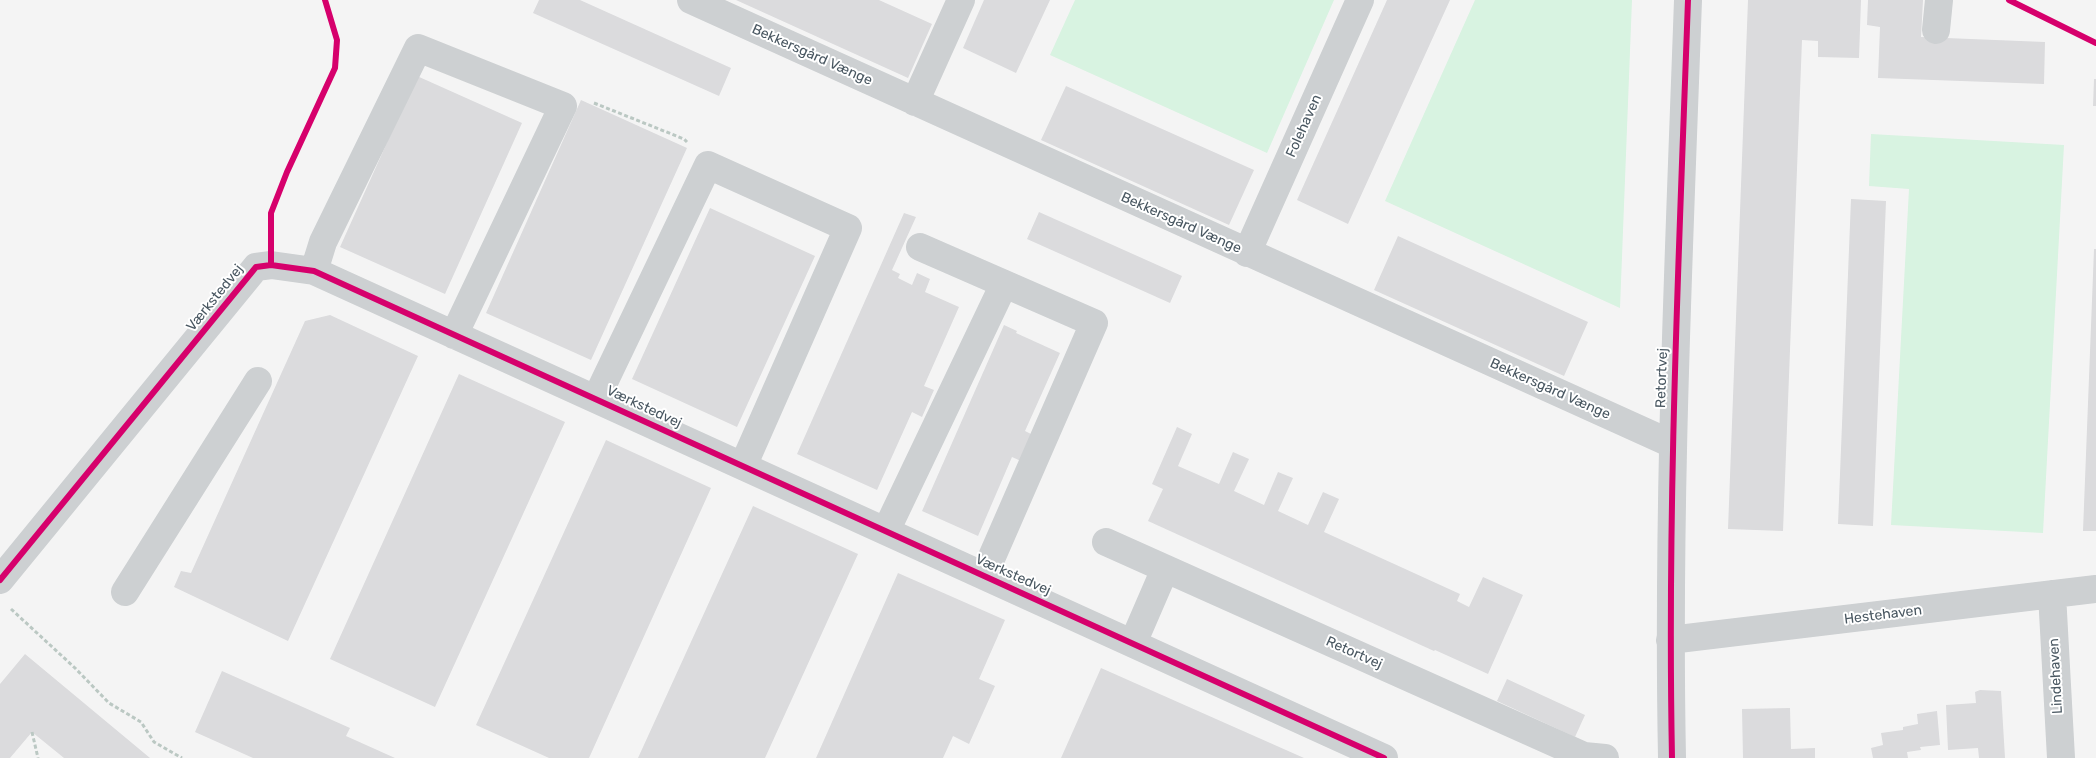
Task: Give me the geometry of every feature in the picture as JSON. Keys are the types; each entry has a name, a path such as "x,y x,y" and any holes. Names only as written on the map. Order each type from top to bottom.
{"street":[{"name":"Bekkersgård Vænge","path":"691,0 1672,444"},
{"path":"915,102 961,0"},
{"name":"Folehaven","path":"1247,253 1360,0"},
{"name":"Retortvej","path":"1672,758 1670,640 1672,444 1688,0"},
{"path":"1936,30 1939,0"},
{"path":"314,271 323,242 418,48 563,106 454,334"},
{"path":"596,399 708,165 848,228 743,466"},
{"path":"920,247 1094,323 984,576"},
{"name":"Værkstedvej","path":"3,592 256,268 271,265 314,271 1384,758"},
{"path":"886,531 1004,284"},
{"path":"125,592 258,381"},
{"name":"Retortvej","path":"1106,542 1584,756 1605,758"},
{"path":"1133,644 1166,569"},
{"name":"Hestehaven","path":"1670,640 2096,589"},
{"name":"Lindehaven","path":"2052,594 2061,758"}],"path":[{"path":"563,106 573,95 684,139 708,165"},
{"path":"3,592 109,703 142,722 154,742 182,758"},
{"path":"32,732 38,758"}],"green space":[{"path":"1075,0 1334,0 1267,153 1050,55"},
{"path":"1475,0 1632,0 1620,308 1385,201"},
{"path":"1871,134 2064,145 2043,533 1891,525 1909,189 1869,186"}],"building":[{"path":"539,0 580,0 731,68 719,96 533,13"},
{"path":"736,0 879,0 932,24 908,78"},
{"path":"984,0 1050,0 1016,73 963,48"},
{"path":"1387,0 1450,0 1348,224 1297,200"},
{"path":"1748,0 1861,0 1859,58 1818,57 1818,41 1802,40 1783,531 1728,529"},
{"path":"1868,0 1923,0 1921,37 2045,42 2044,84 1878,78 1880,27 1867,25"},
{"path":"417,76 522,123 445,294 340,247"},
{"path":"2094,79 2096,79 2096,106 2093,106"},
{"path":"1066,86 1254,170 1229,225 1041,140"},
{"path":"581,100 687,148 591,360 486,313"},
{"path":"1851,199 1886,201 1873,526 1838,524"},
{"path":"710,208 815,256 737,427 632,379"},
{"path":"1039,212 1182,276 1170,303 1027,239"},
{"path":"904,213 916,217 892,270 900,274 898,278 912,285 917,273 930,279 925,292 959,307 924,386 934,390 922,417 912,412 877,490 797,454"},
{"path":"1398,236 1588,322 1564,376 1374,290"},
{"path":"2094,249 2096,249 2096,531 2083,531"},
{"path":"330,315 418,356 288,641 174,587 181,571 191,573 305,321"},
{"path":"1004,325 1017,331 1016,333 1060,353 1025,431 1035,436 1023,462 1012,457 978,536 922,511"},
{"path":"459,374 565,422 435,707 330,659"},
{"path":"1177,427 1192,434 1178,466 1219,484 1233,452 1249,459 1234,491 1264,505 1278,472 1293,478 1278,511 1308,525 1323,492 1339,499 1324,532 1460,594 1457,601 1469,607 1483,577 1523,595 1488,674 1148,521 1163,489 1152,484"},
{"path":"606,440 711,488 589,758 549,758 476,725"},
{"path":"753,506 858,554 765,758 638,758"},
{"path":"898,573 1005,620 979,679 995,686 969,744 953,736 943,758 816,758"},
{"path":"25,654 150,758 64,758 32,732 10,758 0,758 0,684"},
{"path":"1101,668 1304,758 1061,758"},
{"path":"222,671 350,728 346,736 395,758 253,758 195,732"},
{"path":"1507,679 1585,715 1575,737 1497,701"},
{"path":"1980,690 2001,691 2005,758 1979,758 1978,748 1948,750 1946,705 1976,703 1975,692"},
{"path":"1790,708 1791,749 1815,748 1815,758 1743,758 1742,709"},
{"path":"1937,711 1940,745 1920,747 1921,750 1907,752 1908,758 1873,758 1871,748 1883,745 1881,733 1903,730 1903,727 1918,724 1917,714"}],"cycle path":[{"path":"271,265 271,213 287,172 335,68 337,40 325,0"},
{"path":"1672,758 1672,474 1688,0"},
{"path":"2009,0 2096,43"},
{"path":"0,580 256,267 271,265 314,271 1384,758"}]}
